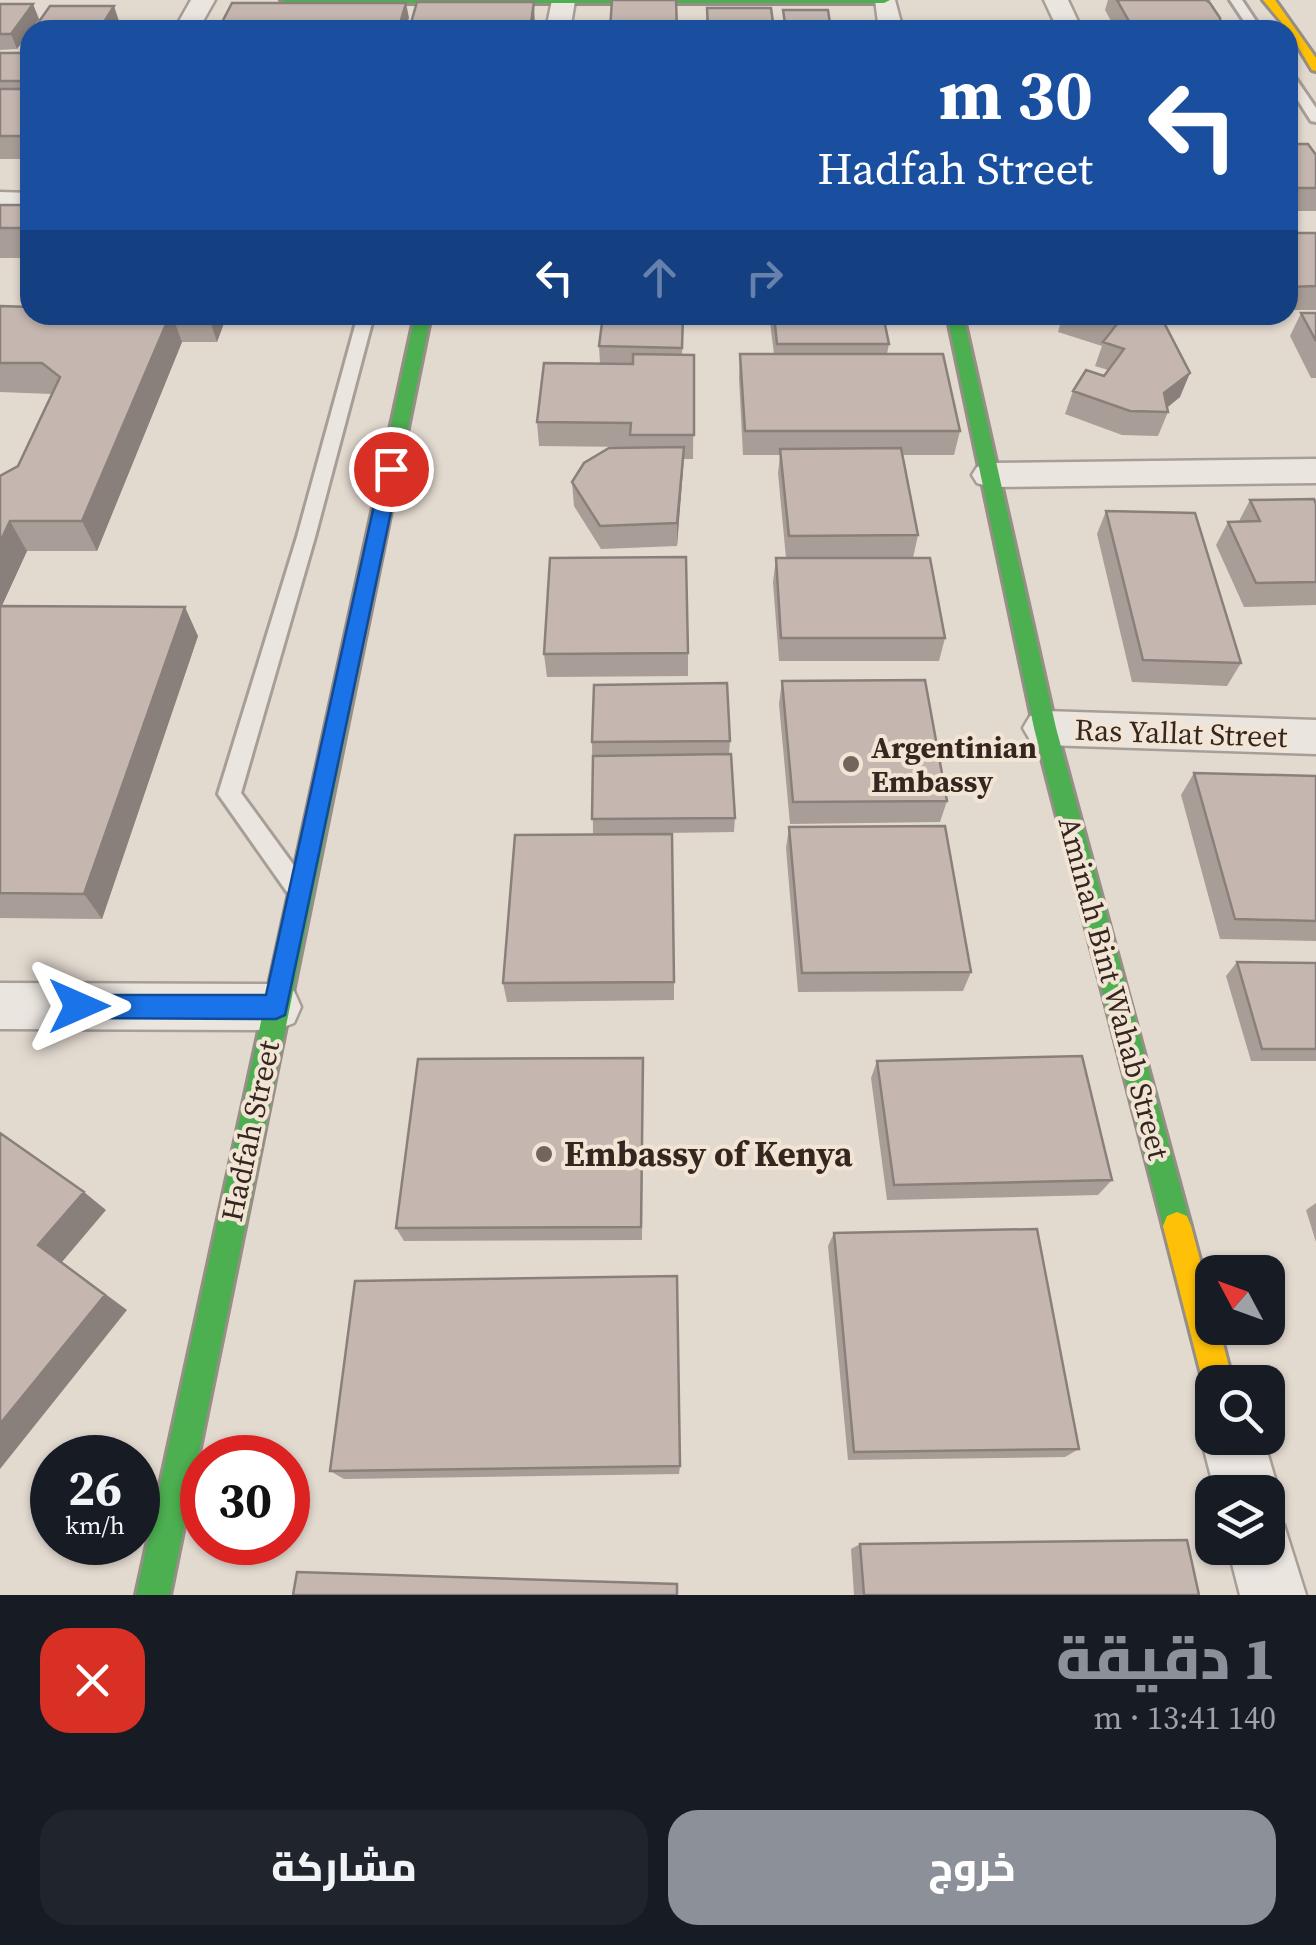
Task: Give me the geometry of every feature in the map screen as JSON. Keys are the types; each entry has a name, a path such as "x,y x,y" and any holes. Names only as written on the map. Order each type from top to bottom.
{"street":[{"path":"286,0 884,1"},
{"path":"1298,41 1316,66"},
{"name":"Hadfah Street","path":"153,1595 421,325"},
{"name":"Aminah Bint Wahab Street","path":"956,325 1046,728 1214,1365"},
{"path":"990,475 1316,471"},
{"name":"Ras Yallat Street","path":"1046,728 1316,737"},
{"path":"0,1006 276,1007"},
{"path":"1266,1565 1274,1595"}],"lane":[{"path":"1298,91 1316,118"},
{"path":"302,894 228,794 306,538 363,325"}],"building":[{"path":"612,0 676,0 677,20 611,20"},
{"path":"1117,0 1206,0 1220,20 1128,20"},
{"path":"417,2 534,2 531,20 412,20"},
{"path":"232,3 406,3 401,20 223,20"},
{"path":"0,4 33,4 11,34 0,34"},
{"path":"50,6 114,6 105,20 40,20"},
{"path":"707,8 771,8 773,20 708,20"},
{"path":"783,10 828,10 830,20 784,20"},
{"path":"0,53 20,53 20,81 0,81"},
{"path":"0,89 20,89 20,136 0,136"},
{"path":"1298,144 1308,144 1316,155 1316,188 1298,188"},
{"path":"0,205 20,205 20,228 0,228"},
{"path":"1298,233 1316,233 1316,286 1298,287"},
{"path":"0,306 20,307 20,325 166,325 82,521 10,521 0,542 0,476 18,466 60,377 42,363 0,363"},
{"path":"1301,313 1316,313 1316,341"},
{"path":"602,325 683,325 682,348 599,346"},
{"path":"775,325 885,325 889,344 777,344"},
{"path":"1116,325 1165,325 1190,373 1164,393 1168,412 1130,411 1073,391 1086,370 1104,376 1124,349 1103,342"},
{"path":"633,354 694,355 694,435 630,435 631,423 537,422 544,363 633,364"},
{"path":"740,354 943,354 960,431 745,431"},
{"path":"684,447 677,523 600,526 572,482 584,463 609,448"},
{"path":"901,448 918,535 789,536 780,449"},
{"path":"1314,499 1316,582 1256,583 1228,522 1260,521 1250,500"},
{"path":"1106,511 1195,513 1241,663 1143,660"},
{"path":"686,557 688,653 544,654 550,558"},
{"path":"776,558 930,558 945,638 781,638"},
{"path":"0,606 185,607 84,894 0,893"},
{"path":"925,680 947,801 793,802 782,681"},
{"path":"727,683 730,741 592,742 594,685"},
{"path":"731,754 735,818 592,819 593,756"},
{"path":"1194,773 1316,776 1316,921 1235,919"},
{"path":"945,826 971,972 802,973 789,827"},
{"path":"672,834 674,982 503,983 515,835"},
{"path":"1237,962 1316,963 1316,1049 1262,1049"},
{"path":"1082,1056 1112,1180 894,1185 877,1061"},
{"path":"643,1058 641,1227 396,1228 418,1059"},
{"path":"0,1133 84,1192 38,1245 105,1295 0,1424"},
{"path":"1037,1229 1079,1449 854,1452 834,1233"},
{"path":"677,1276 680,1466 330,1471 355,1281"},
{"path":"1187,1540 1199,1595 864,1595 860,1544"},
{"path":"297,1572 677,1584 677,1595 293,1595"}],"traffic: fast":[{"path":"287,0 884,0"},
{"path":"153,1595 421,325"},
{"path":"957,325 1045,728 1177,1226"}],"traffic: slow":[{"path":"1269,0 1283,20"},
{"path":"1298,41 1316,67"},
{"path":"1177,1226 1214,1365"}],"place":[{"name":"Argentinian Embassy","path":"851,764"},
{"name":"Embassy of Kenya","path":"544,1154"}],"route":[{"path":"79,1006 276,1007 391,469"}]}
